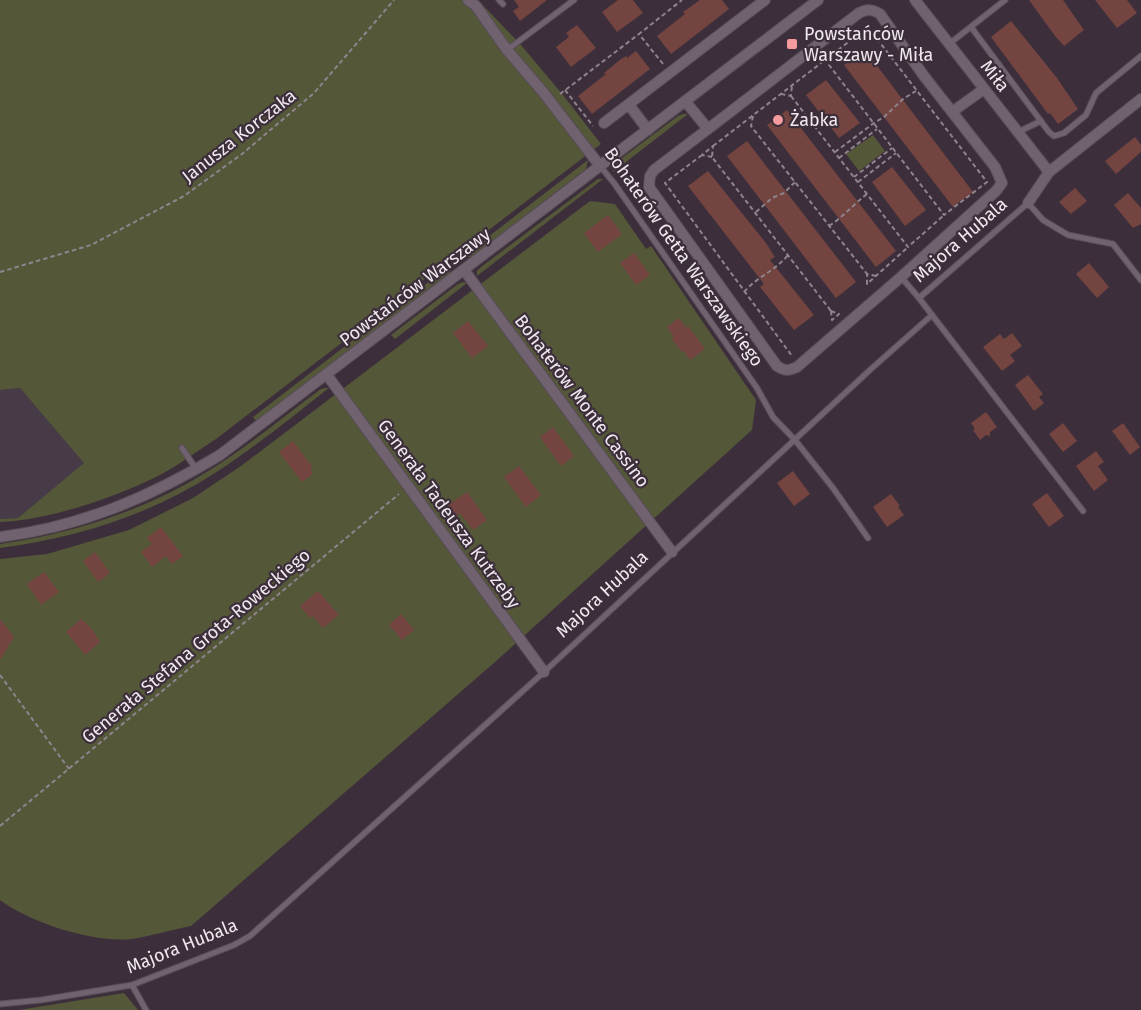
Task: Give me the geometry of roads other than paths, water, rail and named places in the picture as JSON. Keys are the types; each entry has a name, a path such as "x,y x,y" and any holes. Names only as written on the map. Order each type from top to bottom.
{"street":[{"name":"Bohaterów Getta Warszawskiego","path":"468,0 476,6 507,50 543,92 600,166"},
{"path":"604,123 765,0"},
{"name":"Powstańców Warszawy","path":"0,537 45,529 103,513 146,496 196,470 243,439 818,0"},
{"name":"Miła","path":"915,0 1049,172"},
{"path":"868,9 880,14 952,112 995,167 1002,183 901,277 797,367 788,371 777,366 649,188 650,176 654,170 859,13 868,9"},
{"path":"952,112 984,90"},
{"name":"Majora Hubala","path":"1028,203 1049,172 1141,99"},
{"path":"685,101 708,129"},
{"path":"629,105 648,129"},
{"name":"Bohaterów Monte Cassino","path":"464,270 672,552"},
{"name":"Generała Tadeusza Kutrzeby","path":"327,375 544,672"}],"lane":[{"path":"507,50 574,0"},
{"path":"949,44 1005,0"},
{"path":"971,27 1054,136 1064,133 1086,115 1096,93 1141,56"},
{"path":"1018,133 1041,121"},
{"name":"Bohaterów Getta Warszawskiego","path":"600,166 757,388 773,417 795,440 833,488 868,538"},
{"path":"1028,203 1043,220 1068,235 1113,244 1141,280"},
{"name":"Majora Hubala","path":"0,1004 41,1000 132,985 234,945 250,936 544,672 932,315 919,298 1028,203"},
{"path":"901,277 919,298"},
{"path":"932,315 1083,512"},
{"path":"182,448 196,470"},
{"path":"132,985 146,1010"}],"place":[{"name":"Powstańców Warszawy - Miła","path":"792,44"},
{"name":"Żabka","path":"778,120"}]}
